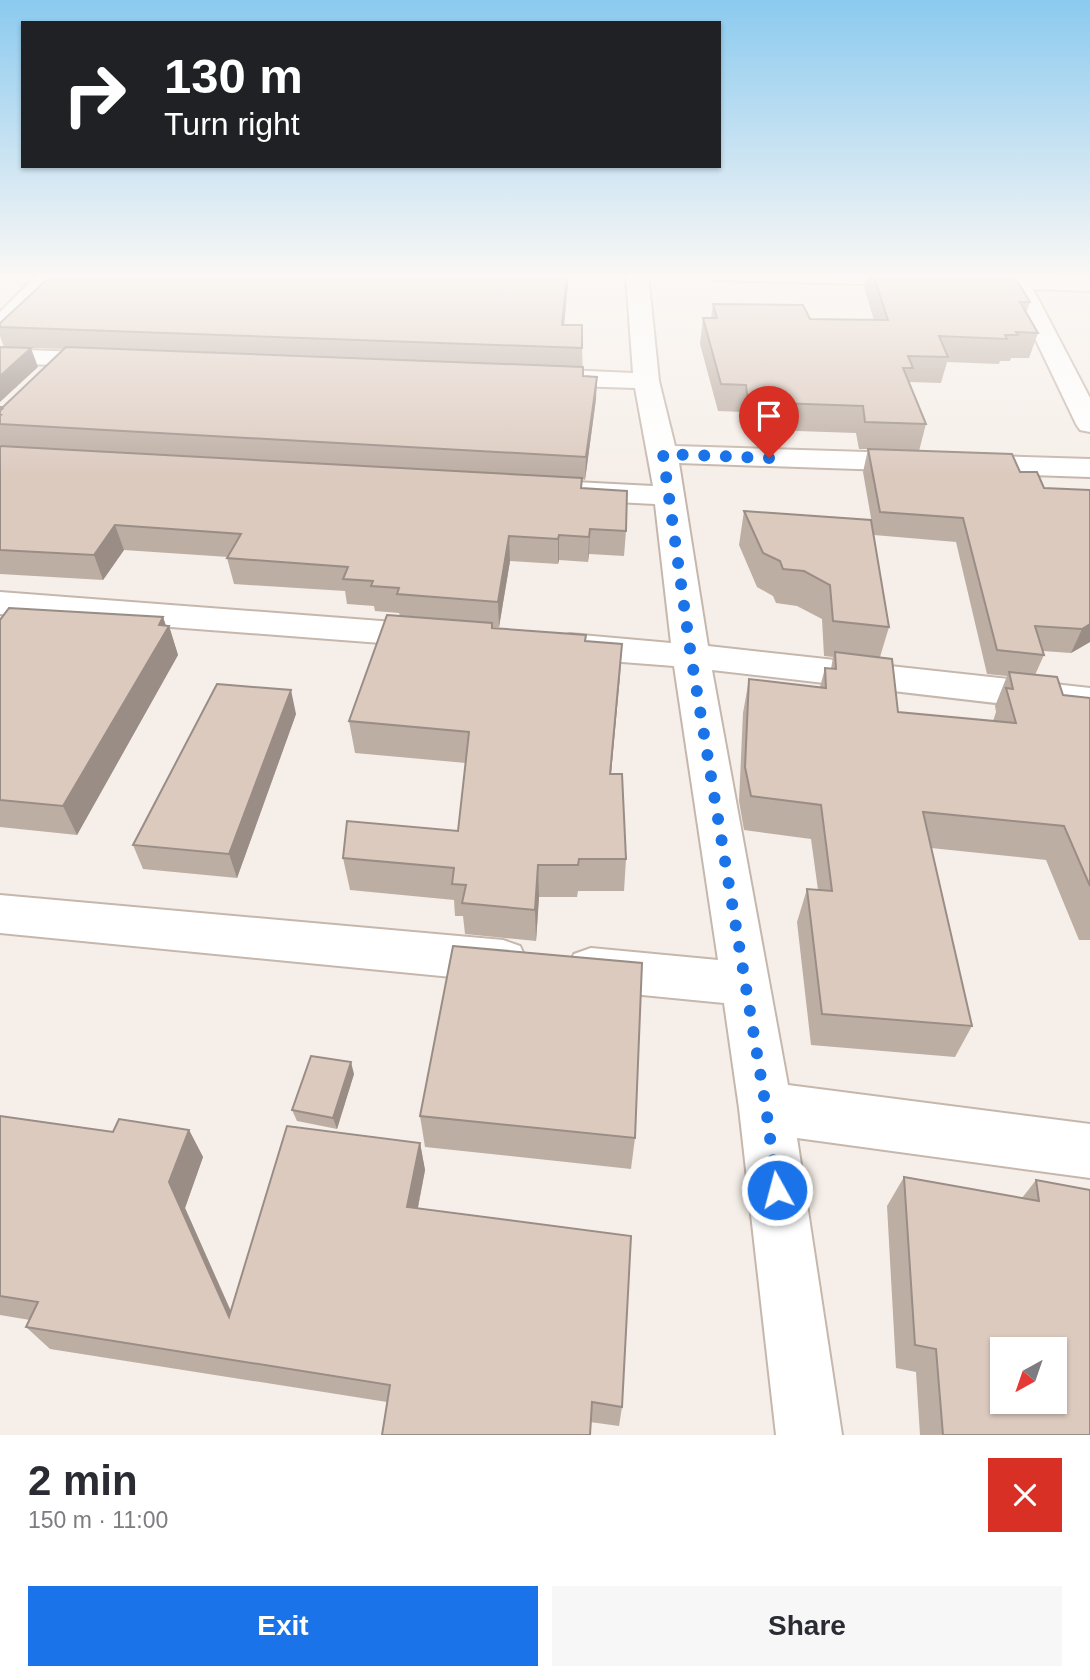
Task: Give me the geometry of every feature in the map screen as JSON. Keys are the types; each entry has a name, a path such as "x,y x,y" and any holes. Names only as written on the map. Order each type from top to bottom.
{"street":[{"path":"643,341 646,381 665,475 691,656 766,1108 809,1435"},
{"path":"1048,341 1090,424"},
{"path":"0,356 134,361"},
{"path":"37,386 65,359"},
{"path":"521,376 646,381"},
{"path":"543,489 665,475 1090,468"},
{"path":"0,603 470,639"},
{"path":"539,644 691,656 1090,701"},
{"path":"0,914 746,984"},
{"path":"766,1108 1090,1151"}],"building":[{"path":"387,341 582,341 582,348"},
{"path":"709,341 941,341 948,357 908,356 913,368 903,368 926,424 865,422 863,406 748,402 746,385 721,384"},
{"path":"0,347 31,348 0,376"},
{"path":"66,347 583,367 583,376 597,377 586,457 0,424 0,407"},
{"path":"0,446 582,478 581,488 627,491 626,531 590,529 589,537 559,535 558,539 509,536 498,602 397,594 399,588 371,586 373,581 343,579 348,567 227,558 241,534 115,525 94,555 0,550"},
{"path":"868,449 1012,454 1020,472 1037,472 1044,488 1090,490 1090,624 1082,629 1035,626 1044,655 997,650 963,518 880,512"},
{"path":"744,511 871,520 889,627 833,621 830,585 804,571 783,569 780,561 763,553"},
{"path":"9,608 163,617 159,625 169,626 63,806 0,800 0,620"},
{"path":"387,615 492,623 492,628 586,635 585,641 622,644 610,774 622,774 626,859 579,859 578,865 538,865 535,910 462,903 466,885 452,884 454,868 343,858 347,821 458,831 469,732 349,721"},
{"path":"835,652 892,659 898,712 1016,723 1006,688 1013,689 1009,672 1057,677 1063,695 1090,698 1090,886 1064,826 923,812 972,1026 822,1014 807,889 832,891 821,805 751,796 745,767 749,679 826,688 825,668 836,669"},
{"path":"217,684 291,690 229,854 133,845"},
{"path":"453,946 642,963 635,1138 420,1116"},
{"path":"311,1056 351,1062 333,1118 292,1110"},
{"path":"0,1116 113,1132 119,1119 189,1130 169,1182 229,1317 287,1126 420,1143 407,1207 631,1236 622,1407 592,1402 590,1435 382,1435 390,1385 26,1327 38,1302 0,1296"},
{"path":"904,1177 1039,1201 1036,1180 1090,1190 1090,1435 943,1435 936,1349 915,1345"}],"route":[{"path":"769,458 663,454 691,656 766,1108 777,1190"}]}
